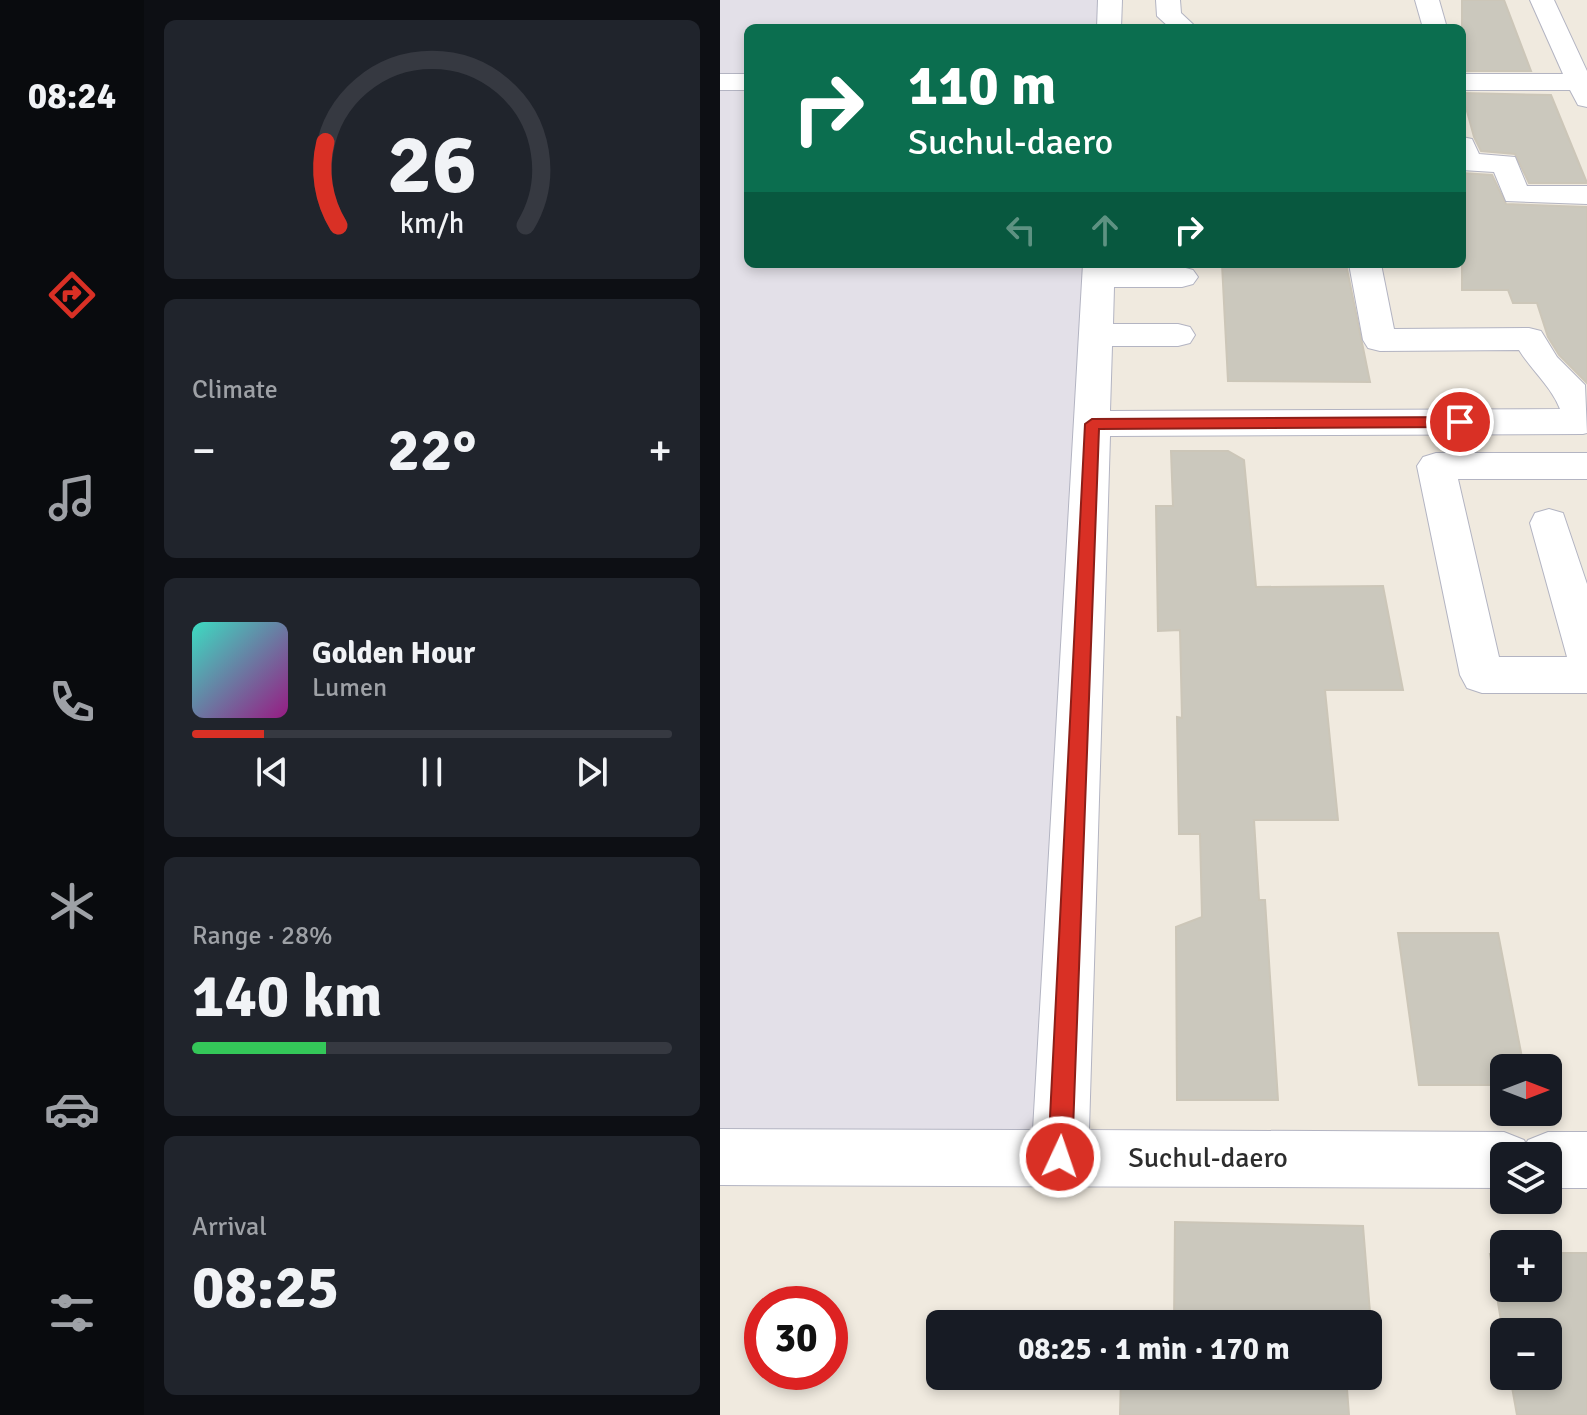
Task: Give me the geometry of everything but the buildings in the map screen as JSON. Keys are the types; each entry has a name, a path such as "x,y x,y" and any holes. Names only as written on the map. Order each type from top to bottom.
{"street":[{"path":"1109,24 1110,0"},
{"path":"1168,0 1169,16 1180,24"},
{"path":"1427,0 1434,24"},
{"path":"1466,82 1584,88 1542,0"},
{"path":"720,82 744,82"},
{"path":"1466,157 1505,163 1516,195 1587,195"},
{"path":"1092,424 1585,422 1568,385 1545,365 1529,339 1380,340 1366,268"},
{"path":"1060,1157 1098,271 1182,277"},
{"path":"1096,335 1178,335"},
{"path":"1587,466 1436,466 1482,675 1587,675"},
{"path":"1549,523 1587,654"},
{"name":"Suchul-daero","path":"720,1157 1490,1160"},
{"path":"1562,1160 1587,1160"}],"shaded area":[{"path":"720,0 1110,0 1109,24 744,24 744,268 1099,268 1060,1157 720,1157"}],"route":[{"path":"1060,1157 1092,424 1460,422"}]}
